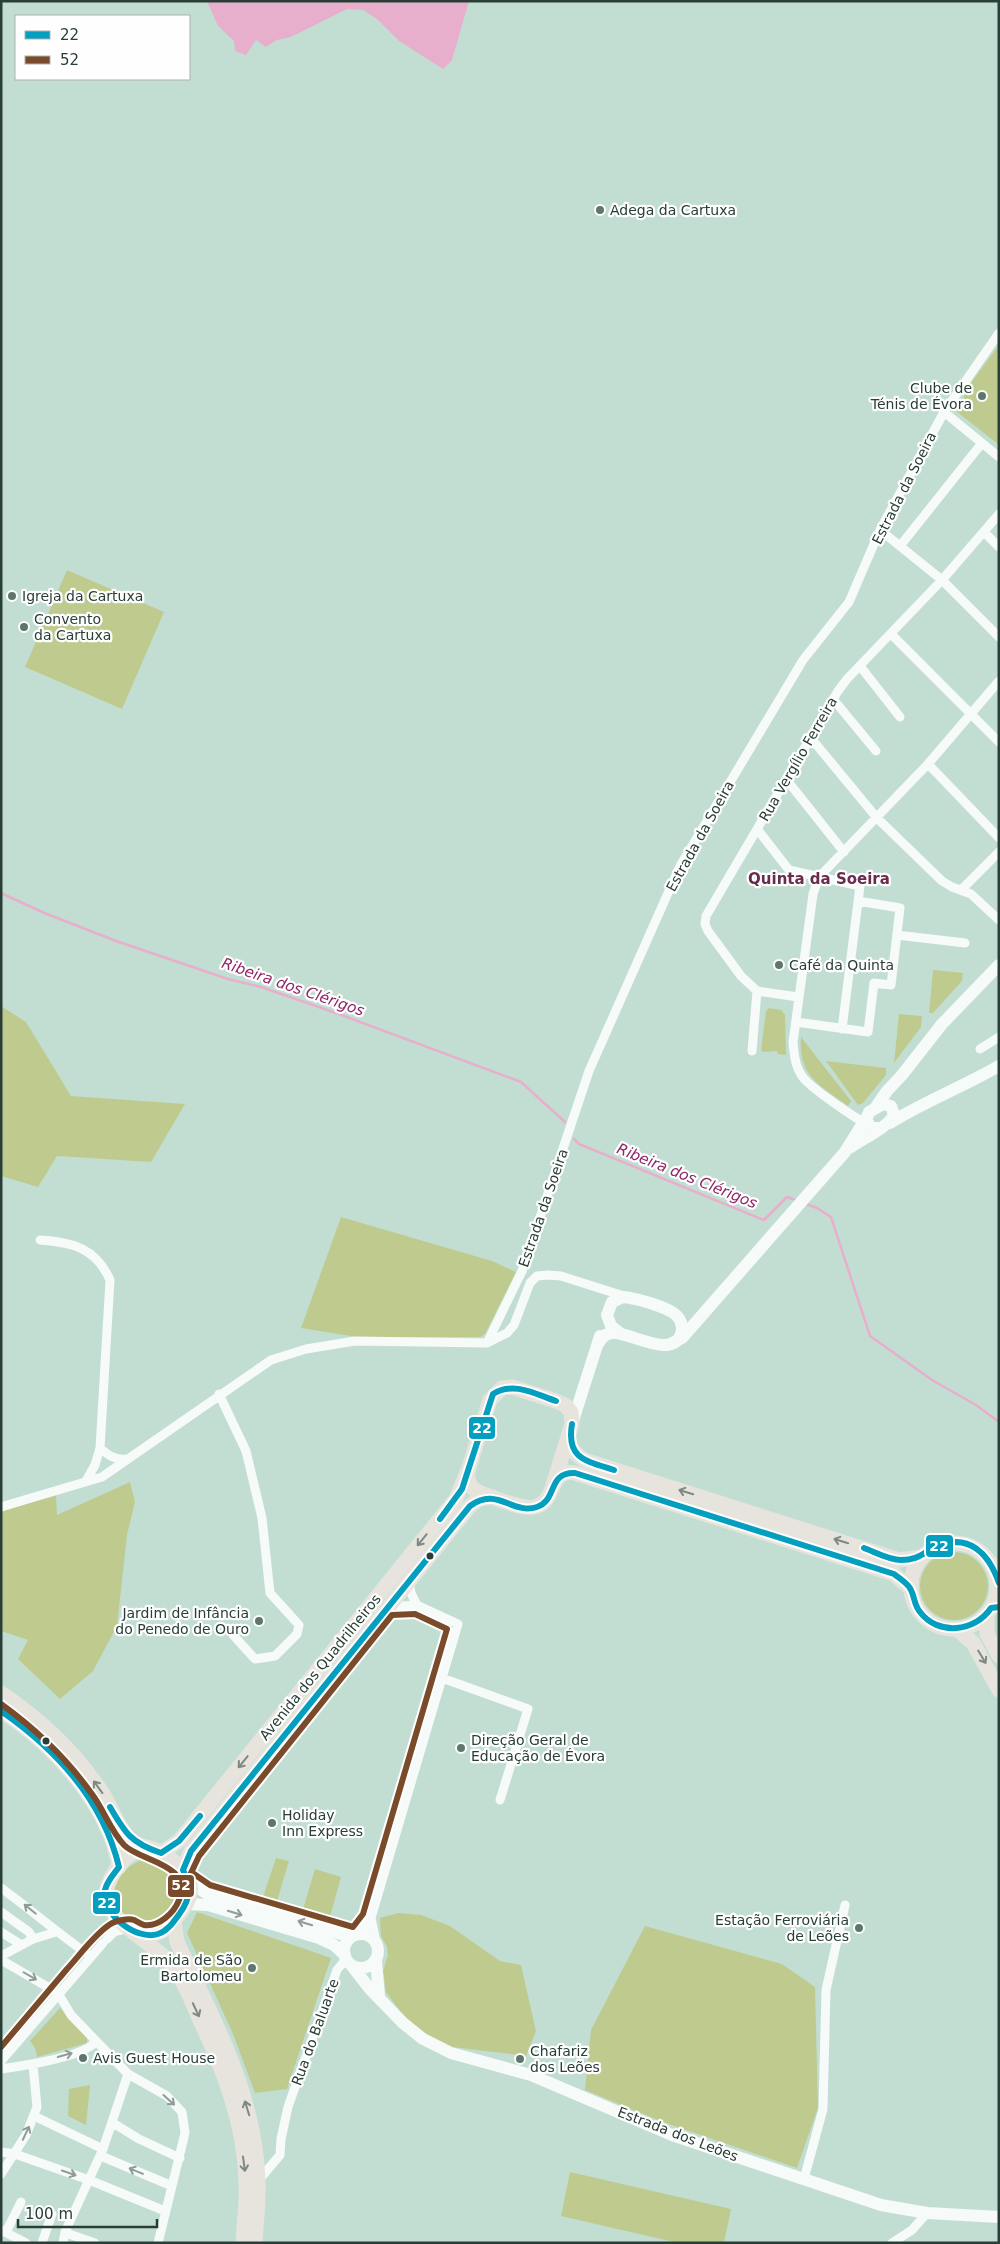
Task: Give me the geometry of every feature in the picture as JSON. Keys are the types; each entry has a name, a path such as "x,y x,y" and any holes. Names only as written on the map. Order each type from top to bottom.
{"main road":[{"path":"598,1344 609,1333 621,1334 657,1345 668,1345 682,1338 703,1311 874,1120 887,1091 942,1024 999,965"},
{"path":"874,1120 917,1106 951,1092 999,1066"},
{"path":"874,1120 894,1115 892,1107 902,1074"},
{"path":"892,1107 917,1106"},
{"path":"552,1490 607,1312 612,1302 620,1297 630,1298 690,1317 697,1316 703,1311"},
{"path":"668,1345 679,1338 682,1328 679,1319 670,1310"},
{"path":"607,1312 611,1326 621,1334"},
{"path":"584,1387 581,1394 573,1400 564,1402 512,1387 498,1390 490,1400 468,1471 467,1476 470,1486 475,1490 494,1497 533,1508 542,1505 559,1475 565,1472 575,1472 894,1574 910,1588"},
{"path":"556,1401 569,1410 573,1418 569,1443 573,1451 587,1461 899,1560 921,1557"},
{"name":"Avenida dos Quadrilheiros","path":"156,1851 179,1841 456,1500 468,1471"},
{"name":"Avenida dos Quadrilheiros","path":"186,1876 186,1860 197,1844 388,1607 474,1502 484,1497 494,1497"},
{"path":"992,1610 973,1625 957,1629 940,1627 925,1618 915,1605 910,1588 913,1572 921,1557 935,1547 951,1542 968,1544 982,1553 993,1566 998,1583 987,1634 999,1656"},
{"path":"957,1629 973,1643 999,1690"},
{"path":"1,1693 25,1709 50,1731 91,1777 127,1836 138,1846 156,1851 206,1893 355,1936 364,1934 376,1942 379,1996"},
{"path":"1,1711 40,1741 80,1786 107,1828 117,1853 119,1867"},
{"path":"156,1851 138,1850 128,1856 108,1880 105,1892 106,1903 112,1914 167,1960 181,1979 222,2066 238,2118 246,2182 243,2243"},
{"path":"132,1930 146,1935 157,1934 168,1928 187,1904 190,1893 186,1876"},
{"name":"Estrada dos Leões","path":"187,1904 208,1905 319,1938 334,1945 370,1989 414,2033 443,2050 531,2075 672,2135 881,2205 927,2213 998,2217"},
{"path":"174,1920 177,1942 233,2062 249,2116 258,2182 255,2243"},
{"path":"355,1936 344,1948 348,1960 365,1968 376,1961"}],"street":[{"name":"Estrada da Soeira","path":"487,1343 522,1271 588,1071 680,866 804,660 849,602 880,530 944,412 999,333"},
{"path":"944,412 999,457"},
{"path":"900,546 982,443"},
{"name":"Rua Vergílio Ferreira","path":"756,991 741,976 708,931 705,924 706,916 810,737 847,679 942,580 999,514"},
{"path":"880,530 942,580 999,637"},
{"path":"984,532 999,547"},
{"path":"891,634 999,742"},
{"path":"860,666 900,717"},
{"path":"874,1120 802,1077 795,1061 793,1042 798,996 809,914 818,877 928,764 999,681"},
{"path":"833,699 876,751"},
{"path":"810,737 877,818 942,881 970,894 999,920"},
{"path":"928,764 999,838"},
{"path":"786,779 844,852"},
{"path":"757,829 789,870 860,886 842,1029"},
{"path":"961,890 999,852"},
{"path":"796,1022 868,1032 874,983 891,985 900,908 858,902"},
{"path":"897,936 964,943"},
{"path":"752,1051 756,991 798,996"},
{"path":"980,1049 999,1037"},
{"path":"40,1240 63,1241 87,1252 104,1266 110,1280 100,1448 86,1482"},
{"path":"1,1507 102,1477 271,1360 306,1349 355,1341 487,1343 507,1333 514,1325 530,1283 537,1276 561,1276 630,1298"},
{"path":"596,1287 609,1300 607,1312"},
{"path":"220,1394 246,1451 262,1518 270,1593 299,1625 297,1634 275,1656 255,1658 233,1635"},
{"path":"100,1448 107,1455 118,1460 127,1459"},
{"path":"409,1582 411,1593 417,1605"},
{"path":"355,1936 371,1918 458,1624 417,1605 388,1607"},
{"path":"442,1678 528,1709 500,1800"},
{"path":"1,1888 30,1909 56,1932 90,1956"},
{"path":"804,2179 823,2109 826,1990 845,1905"},
{"path":"1,1912 29,1932 33,1939"},
{"path":"371,1918 376,1942"},
{"path":"1,2061 90,1956 114,1932 132,1930"},
{"path":"1,1932 20,1944"},
{"path":"1,1956 20,1944 56,1932"},
{"path":"1,1960 58,1993 71,2015 128,2074 167,2096 182,2112 186,2133 164,2211 158,2243"},
{"name":"Rua do Baluarte","path":"258,2182 280,2155 281,2139 288,2107 337,1970 348,1960"},
{"path":"1,2069 33,2065 87,2049 95,2042"},
{"path":"1,2174 15,2154 37,2107 33,2065"},
{"path":"63,2243 65,2232 102,2153 128,2074"},
{"path":"34,2116 102,2153 172,2186"},
{"path":"112,2123 139,2139 180,2158"},
{"path":"1,2152 15,2154 89,2180 164,2211"},
{"path":"21,2202 6,2235 26,2243"},
{"path":"892,2243 912,2230 927,2213"},
{"path":"42,2243 52,2214"},
{"path":"66,2233 95,2243"}],"green space":[{"name":"Clube de Ténis de Évora","path":"999,345 999,445 956,411 973,380"},
{"path":"67,570 164,612 122,709 25,667"},
{"path":"933,970 963,973 962,981 933,1013 929,1013"},
{"path":"1,1006 26,1022 71,1096 185,1104 151,1162 57,1156 38,1187 1,1176"},
{"path":"769,1008 781,1010 785,1015 786,1055 778,1054 777,1051 763,1052 761,1050 766,1011"},
{"path":"899,1014 922,1016 921,1027 894,1063"},
{"path":"801,1037 851,1101 848,1106 812,1078 803,1061"},
{"path":"826,1061 886,1068 886,1075 863,1103 858,1105"},
{"path":"341,1217 492,1261 516,1272 485,1334 480,1337 357,1337 301,1328"},
{"path":"130,1482 135,1502 127,1535 117,1626 93,1671 60,1699 18,1659 28,1640 1,1631 1,1512 56,1494 57,1515"},
{"path":"954,1552 967,1555 978,1562 985,1573 988,1586 985,1599 978,1610 967,1617 954,1620 941,1617 930,1610 923,1599 920,1586 923,1573 930,1562 941,1555"},
{"path":"150,1858 159,1861 174,1872 181,1886 181,1894 172,1911 162,1922 157,1925 147,1926 141,1925 128,1917 119,1909 114,1898 117,1882 127,1869 134,1863"},
{"path":"276,1858 289,1861 277,1901 263,1897"},
{"path":"315,1869 341,1877 330,1917 303,1909"},
{"path":"197,1912 331,1958 287,2089 255,2093 233,2034 187,1933"},
{"path":"398,1913 421,1915 450,1926 500,1961 521,1965 536,2031 526,2056 452,2047 421,2031 403,2015 386,1992 383,1971 388,1955 387,1947 381,1936 380,1918"},
{"path":"645,1926 782,1964 815,1987 818,2108 797,2168 660,2121 585,2090 591,2030"},
{"path":"60,2008 87,2038 87,2043 37,2057 35,2048 30,2041"},
{"path":"90,2085 86,2125 68,2116 69,2089"},
{"path":"570,2172 731,2209 724,2243 678,2243 561,2216"}],"shaded area":[{"path":"207,1 469,1 452,60 443,69 399,41 377,19 363,10 347,9 291,37 277,40 266,47 256,40 246,55 235,51 234,41 218,26"}],"waterway":[{"name":"Ribeira dos Clérigos","path":"1,893 42,912 116,941 336,1013 521,1082 565,1122"},
{"name":"Ribeira dos Clérigos","path":"574,1139 579,1144 764,1220 787,1197 798,1201"},
{"name":"Ribeira dos Clérigos","path":"806,1204 817,1208 831,1217 870,1336 932,1380 976,1405 999,1422"}],"transit line":[{"name":"22","path":"440,1519 462,1489 493,1394 501,1390 517,1389 532,1392 556,1401"},
{"name":"22","path":"572,1424 571,1436 575,1452 587,1461 614,1470"},
{"name":"22","path":"1,1711 41,1742 75,1778 89,1798 102,1820 112,1843 119,1867 105,1890 108,1908 122,1924 140,1933 149,1935 165,1931 184,1908 189,1892 183,1870 191,1851 470,1506 480,1501 488,1499 520,1507 537,1507 548,1499 556,1481 560,1477 575,1473 894,1574 910,1588 920,1612 936,1625 946,1628 966,1626 976,1622 991,1608 999,1607"},
{"name":"22","path":"864,1548 896,1560 907,1560 948,1543 968,1544 976,1548 990,1563 999,1583"},
{"name":"52","path":"191,1873 199,1856 392,1615 415,1614 447,1629 363,1914 353,1927 210,1885 194,1874"},
{"name":"52","path":"1,1704 40,1735 74,1771 94,1797 115,1834 124,1845 172,1871 179,1878 182,1888 177,1905 170,1914 155,1924 144,1925 131,1919 118,1921 103,1929 1,2047"},
{"name":"22","path":"110,1807 130,1836 142,1845 161,1853 179,1841 200,1816"}],"place":[{"name":"Adega da Cartuxa","path":"600,210"},
{"name":"Clube de Ténis de Évora","path":"982,396"},
{"name":"Igreja da Cartuxa","path":"12,596"},
{"name":"Convento da Cartuxa","path":"24,627"},
{"name":"Café da Quinta","path":"779,965"},
{"name":"Jardim de Infância do Penedo de Ouro","path":"259,1621"},
{"name":"Direção Geral de Educação de Évora","path":"461,1748"},
{"name":"Holiday Inn Express","path":"272,1823"},
{"name":"Estação Ferroviária de Leões","path":"859,1928"},
{"name":"Ermida de São Bartolomeu","path":"252,1968"},
{"name":"Avis Guest House","path":"83,2058"},
{"name":"Chafariz dos Leões","path":"520,2059"}],"district":[{"name":"Quinta da Soeira","path":"819,879"}]}
